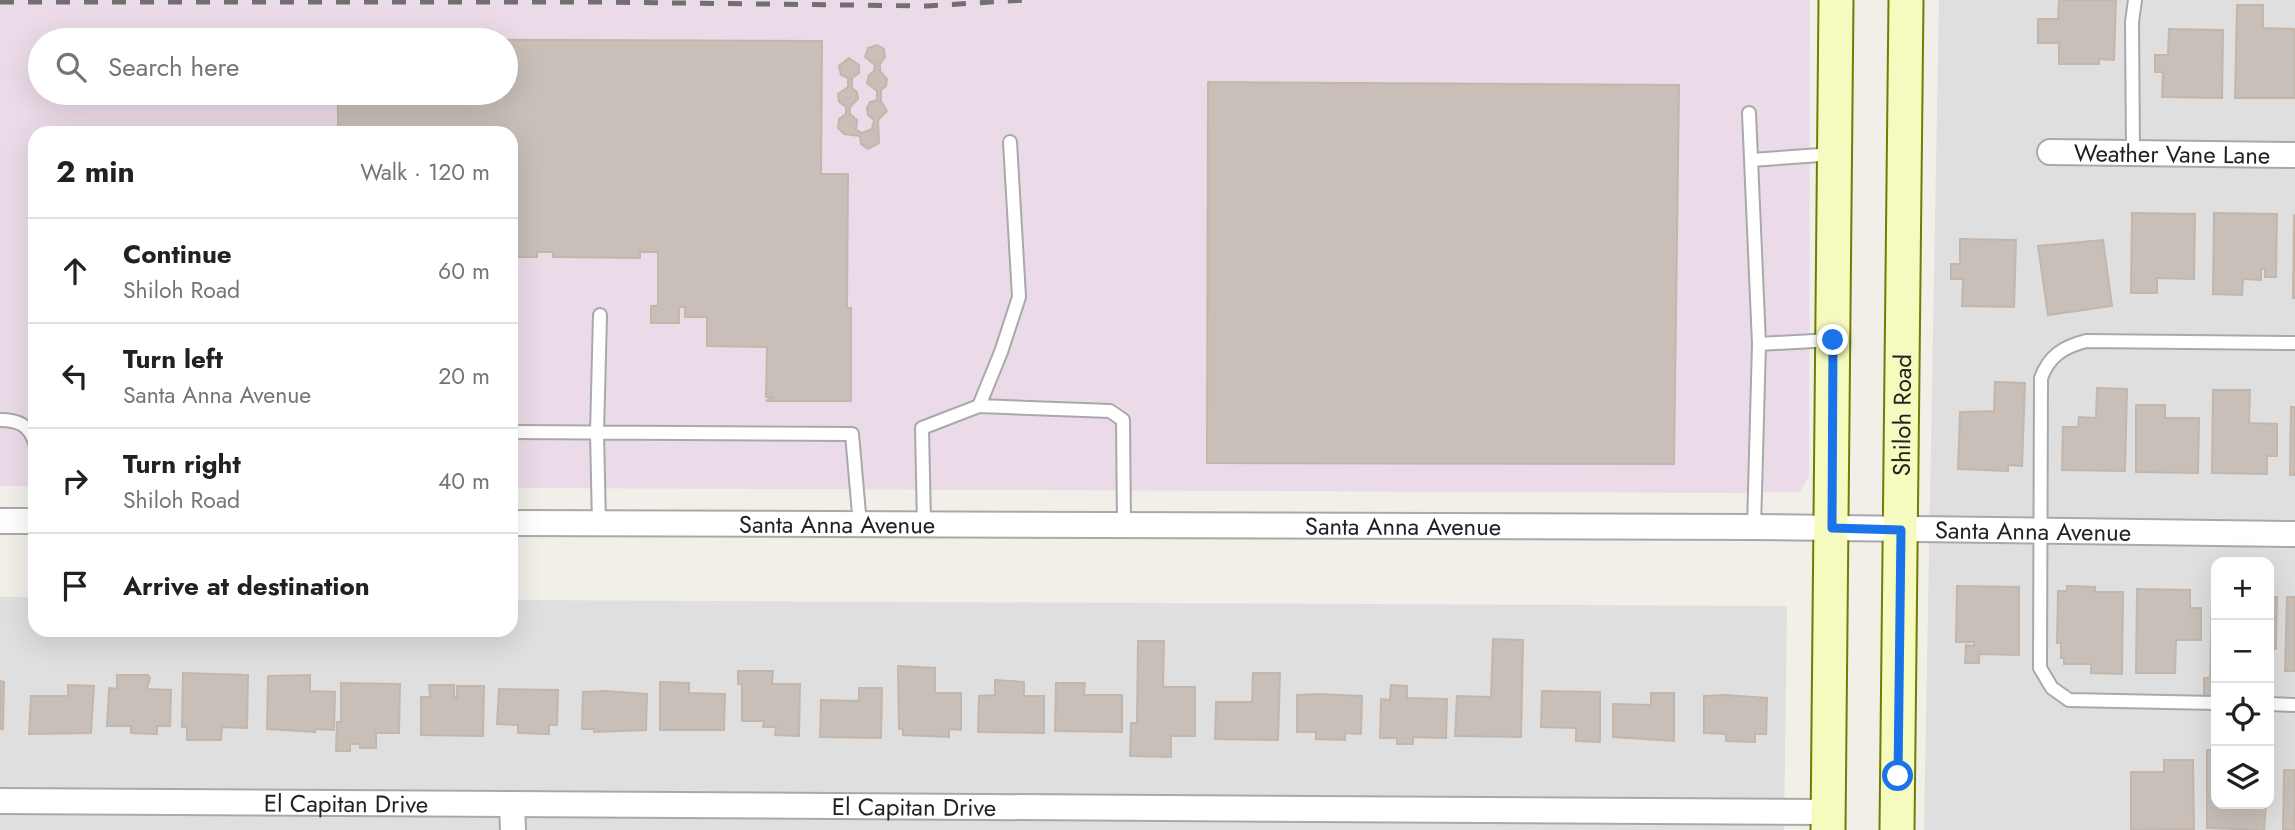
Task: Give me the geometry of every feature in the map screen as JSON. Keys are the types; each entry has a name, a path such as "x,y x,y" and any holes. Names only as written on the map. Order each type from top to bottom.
{"main road":[{"path":"1828,821 1836,0"},
{"name":"Shiloh Road","path":"1896,830 1906,0"}],"street":[{"name":"Weather Vane Lane","path":"2050,152 2295,155"},
{"path":"0,521 28,521"},
{"name":"Santa Anna Avenue","path":"518,523 1754,527 2295,534"},
{"name":"El Capitan Drive","path":"0,801 1828,821"},
{"path":"512,805 513,830"}],"lane":[{"path":"2133,152 2132,22 2135,0"},
{"path":"1749,113 1759,344 1754,527"},
{"path":"979,406 1019,298 1010,142"},
{"path":"1751,160 1835,153"},
{"path":"599,524 597,433 600,315"},
{"path":"1759,344 1833,340"},
{"path":"2211,703 2069,700 2052,688 2040,668 2041,378 2047,363 2057,353 2069,345 2086,341 2295,342"},
{"path":"924,525 922,428 979,406 1111,411 1124,420 1124,526"},
{"path":"0,420 13,420 26,425 28,429"},
{"path":"518,432 852,434 860,525"},
{"path":"2274,705 2295,705"}],"shaded area":[{"path":"0,0 1810,0 1809,476 1800,492 518,488 518,126 28,126 28,486 0,486"},
{"path":"1939,0 2295,0 2295,830 1924,830"},
{"path":"0,597 28,597 28,637 518,637 518,600 1787,606 1784,830 0,830"}],"building":[{"path":"2059,0 2116,0 2114,60 2099,59 2099,64 2059,64 2059,43 2038,43 2038,19 2058,19"},
{"path":"2237,5 2263,5 2263,28 2295,29 2295,98 2235,98"},
{"path":"2169,29 2223,30 2222,98 2162,97 2163,72 2155,72 2155,55 2168,55"},
{"path":"518,40 822,41 821,174 848,174 847,308 851,308 851,401 766,401 774,397 766,397 767,347 707,346 707,317 685,317 685,307 679,307 679,323 651,323 651,306 658,306 658,252 640,252 640,258 553,257 553,252 537,252 537,257 518,257 518,126 338,126 338,105 518,105"},
{"path":"877,45 884,49 885,57 880,64 880,71 887,79 886,86 881,90 881,101 887,111 878,120 879,143 868,149 861,144 860,136 844,134 838,128 839,119 846,114 846,107 839,102 838,94 848,87 848,78 841,75 839,66 849,58 859,65 859,73 852,78 852,88 857,92 858,99 850,107 850,114 857,120 856,130 862,133 872,129 874,120 868,115 867,108 870,102 877,100 877,91 867,83 875,65 865,57 868,48"},
{"path":"1208,82 1679,85 1674,464 1207,463"},
{"path":"2132,213 2195,214 2194,279 2157,278 2157,293 2131,293"},
{"path":"2214,213 2277,214 2276,277 2265,277 2265,269 2261,269 2261,280 2243,279 2242,295 2213,294"},
{"path":"2294,215 2295,298 2293,298"},
{"path":"1960,239 2016,240 2014,307 1962,306 1963,279 1951,279 1951,264 1960,264"},
{"path":"2103,240 2112,306 2048,315 2038,246"},
{"path":"1995,382 2025,383 2022,466 2008,465 2008,471 1958,469 1960,412 1994,411"},
{"path":"2097,388 2127,389 2125,471 2062,470 2063,427 2078,427 2079,417 2096,418"},
{"path":"2213,390 2250,390 2249,423 2277,424 2277,456 2267,456 2267,474 2212,473"},
{"path":"2136,405 2165,405 2165,418 2199,418 2198,473 2136,472"},
{"path":"2291,407 2295,407 2295,475 2290,475"},
{"path":"1957,586 2019,587 2019,655 1979,654 1979,663 1965,663 1966,645 1974,646 1974,642 1956,642"},
{"path":"2067,586 2095,587 2095,592 2123,592 2122,674 2091,673 2091,664 2064,664 2064,658 2061,658 2061,643 2057,643 2058,591 2067,591"},
{"path":"2137,589 2190,590 2190,608 2201,608 2201,640 2176,640 2175,673 2136,673"},
{"path":"2274,597 2277,597 2274,649"},
{"path":"2287,597 2295,597 2295,671 2285,671"},
{"path":"1493,639 1523,640 1521,737 1455,736 1457,696 1491,697"},
{"path":"2211,640 2211,702 2204,702 2204,678 2210,678"},
{"path":"1138,641 1164,641 1163,687 1195,687 1195,736 1171,736 1171,757 1130,756 1131,723 1137,723"},
{"path":"898,666 935,668 935,693 961,693 961,730 949,729 949,737 903,735 903,729 899,729"},
{"path":"738,671 773,671 772,684 800,684 799,736 775,735 776,727 763,727 764,721 742,721 742,684 738,684"},
{"path":"183,673 248,675 247,728 222,727 221,740 187,740 187,727 182,727"},
{"path":"1253,673 1280,673 1278,740 1215,739 1216,702 1252,702"},
{"path":"117,675 148,675 150,678 147,689 171,690 170,726 157,726 157,734 131,733 131,726 107,726 109,688 117,689"},
{"path":"310,675 310,691 335,692 334,730 315,729 315,732 267,729 268,676"},
{"path":"995,680 1024,682 1024,696 1044,696 1044,733 978,732 979,696 995,695"},
{"path":"0,681 4,682 3,729 0,729"},
{"path":"660,682 689,683 689,693 725,694 724,730 660,730"},
{"path":"341,683 400,684 399,733 376,733 376,748 360,748 360,744 350,744 350,751 336,751 337,722 341,722"},
{"path":"1056,683 1085,683 1084,695 1122,695 1122,732 1055,731"},
{"path":"68,685 94,686 91,733 29,734 31,696 68,696"},
{"path":"429,685 454,685 454,697 457,698 457,686 484,686 483,736 421,735 421,697 430,697"},
{"path":"1391,685 1407,686 1407,698 1447,699 1446,738 1413,737 1413,744 1397,744 1397,738 1380,738 1381,699 1390,700"},
{"path":"859,688 882,688 881,738 820,737 821,700 859,701"},
{"path":"499,689 558,690 557,725 549,725 549,734 518,733 518,725 497,724"},
{"path":"1542,691 1600,692 1600,742 1576,741 1576,728 1541,727"},
{"path":"583,692 647,694 646,730 594,732 594,729 582,729"},
{"path":"1651,693 1674,693 1674,741 1613,737 1613,704 1651,705"},
{"path":"1297,695 1362,696 1361,734 1345,733 1345,740 1316,739 1316,732 1297,732"},
{"path":"1704,696 1767,698 1766,734 1755,734 1755,742 1726,741 1726,734 1704,733"},
{"path":"2207,750 2211,750 2211,809 2266,809 2264,830 2207,828"},
{"path":"2164,760 2193,760 2194,829 2131,830 2131,772 2164,772"},
{"path":"2284,770 2295,770 2295,830 2283,830"}],"railway":[{"path":"0,2 596,2 927,6 1024,0"}],"route":[{"path":"1833,340 1832,528 1901,530 1898,776"}]}
